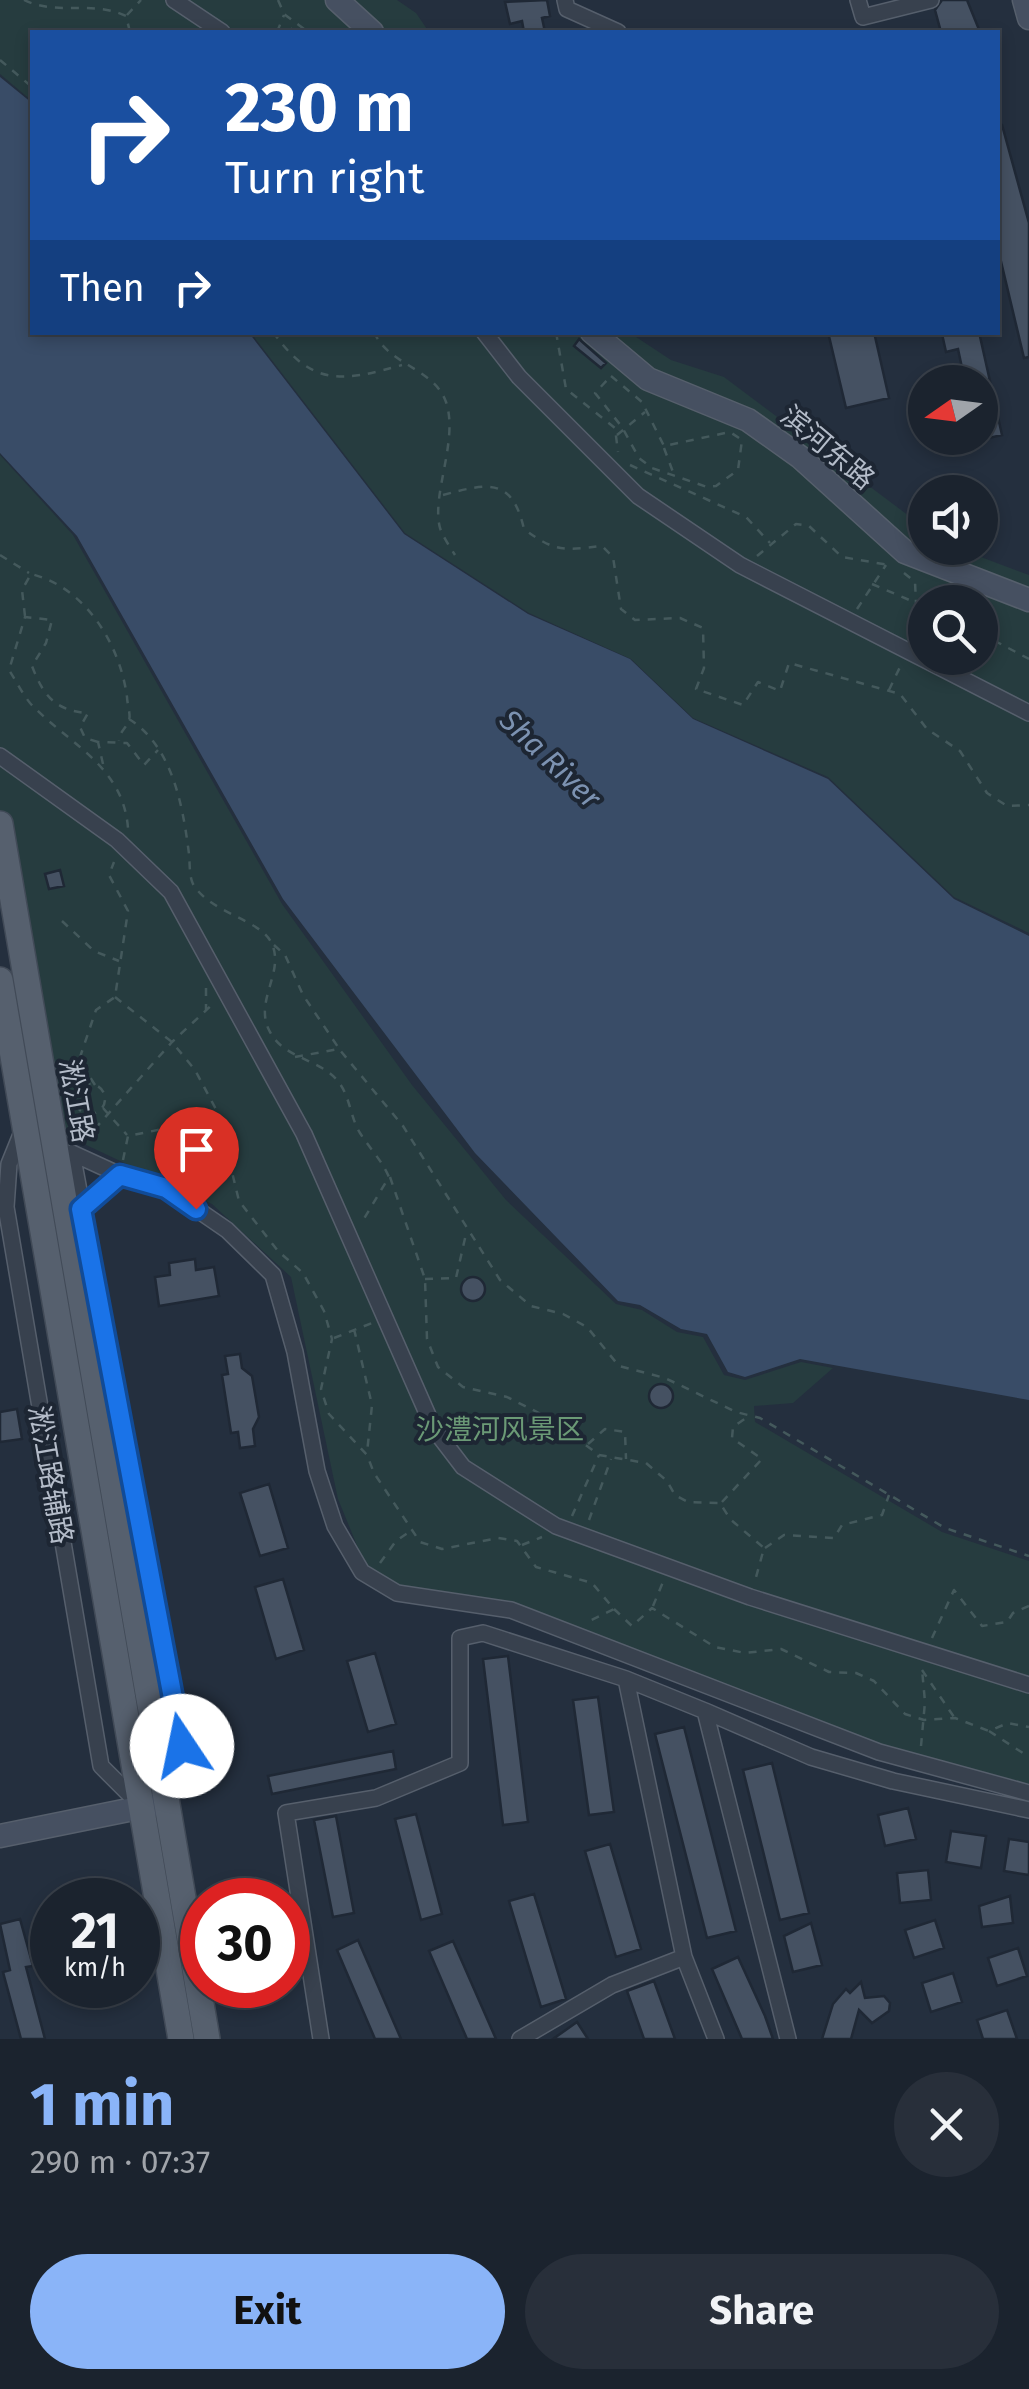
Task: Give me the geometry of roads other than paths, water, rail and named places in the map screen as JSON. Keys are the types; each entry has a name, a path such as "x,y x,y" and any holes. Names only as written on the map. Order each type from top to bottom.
{"main road":[{"name":"淞江路","path":"0,824 73,1211 154,1804 181,2039"},
{"name":"淞江路","path":"0,980 24,1128 154,1804 207,2039"}],"street":[{"path":"174,0 219,30"},
{"path":"337,0 370,30"},
{"path":"565,0 567,9 614,30"},
{"path":"858,0 864,25 932,0"},
{"path":"1024,0 1029,18"},
{"path":"486,335 519,378 638,496 747,568 1029,713"},
{"name":"滨河东路","path":"596,335 648,379 761,430 800,457 905,552 1029,600"},
{"path":"0,756 124,846 171,892 304,1134 434,1428 463,1467 562,1528 750,1597 1029,1685"},
{"path":"64,1155 166,1188 227,1230 273,1275 295,1352 317,1470 335,1526 362,1572 396,1593 512,1610 879,1752 1029,1793"},
{"path":"73,1211 120,1175"},
{"path":"321,2039 286,1813 376,1798 460,1763 460,1638 482,1633 626,1679 827,1762 893,1782 1029,1810"},
{"path":"626,1679 684,1956 716,2039"},
{"path":"705,1711 788,2039"},
{"path":"0,1836 154,1804"},
{"path":"520,2039 612,1985 684,1956"}],"water":[{"name":"Sha River","path":"0,77 30,101 30,335 251,335 404,534 528,614 630,659 693,719 828,779 954,899 1029,936 1029,1400 800,1359 745,1377 728,1372 707,1334 681,1329 640,1305 618,1301 475,1153 283,899 77,536 0,453"}],"park label":[{"name":"沙澧河风景区","path":"500,1429"}]}
